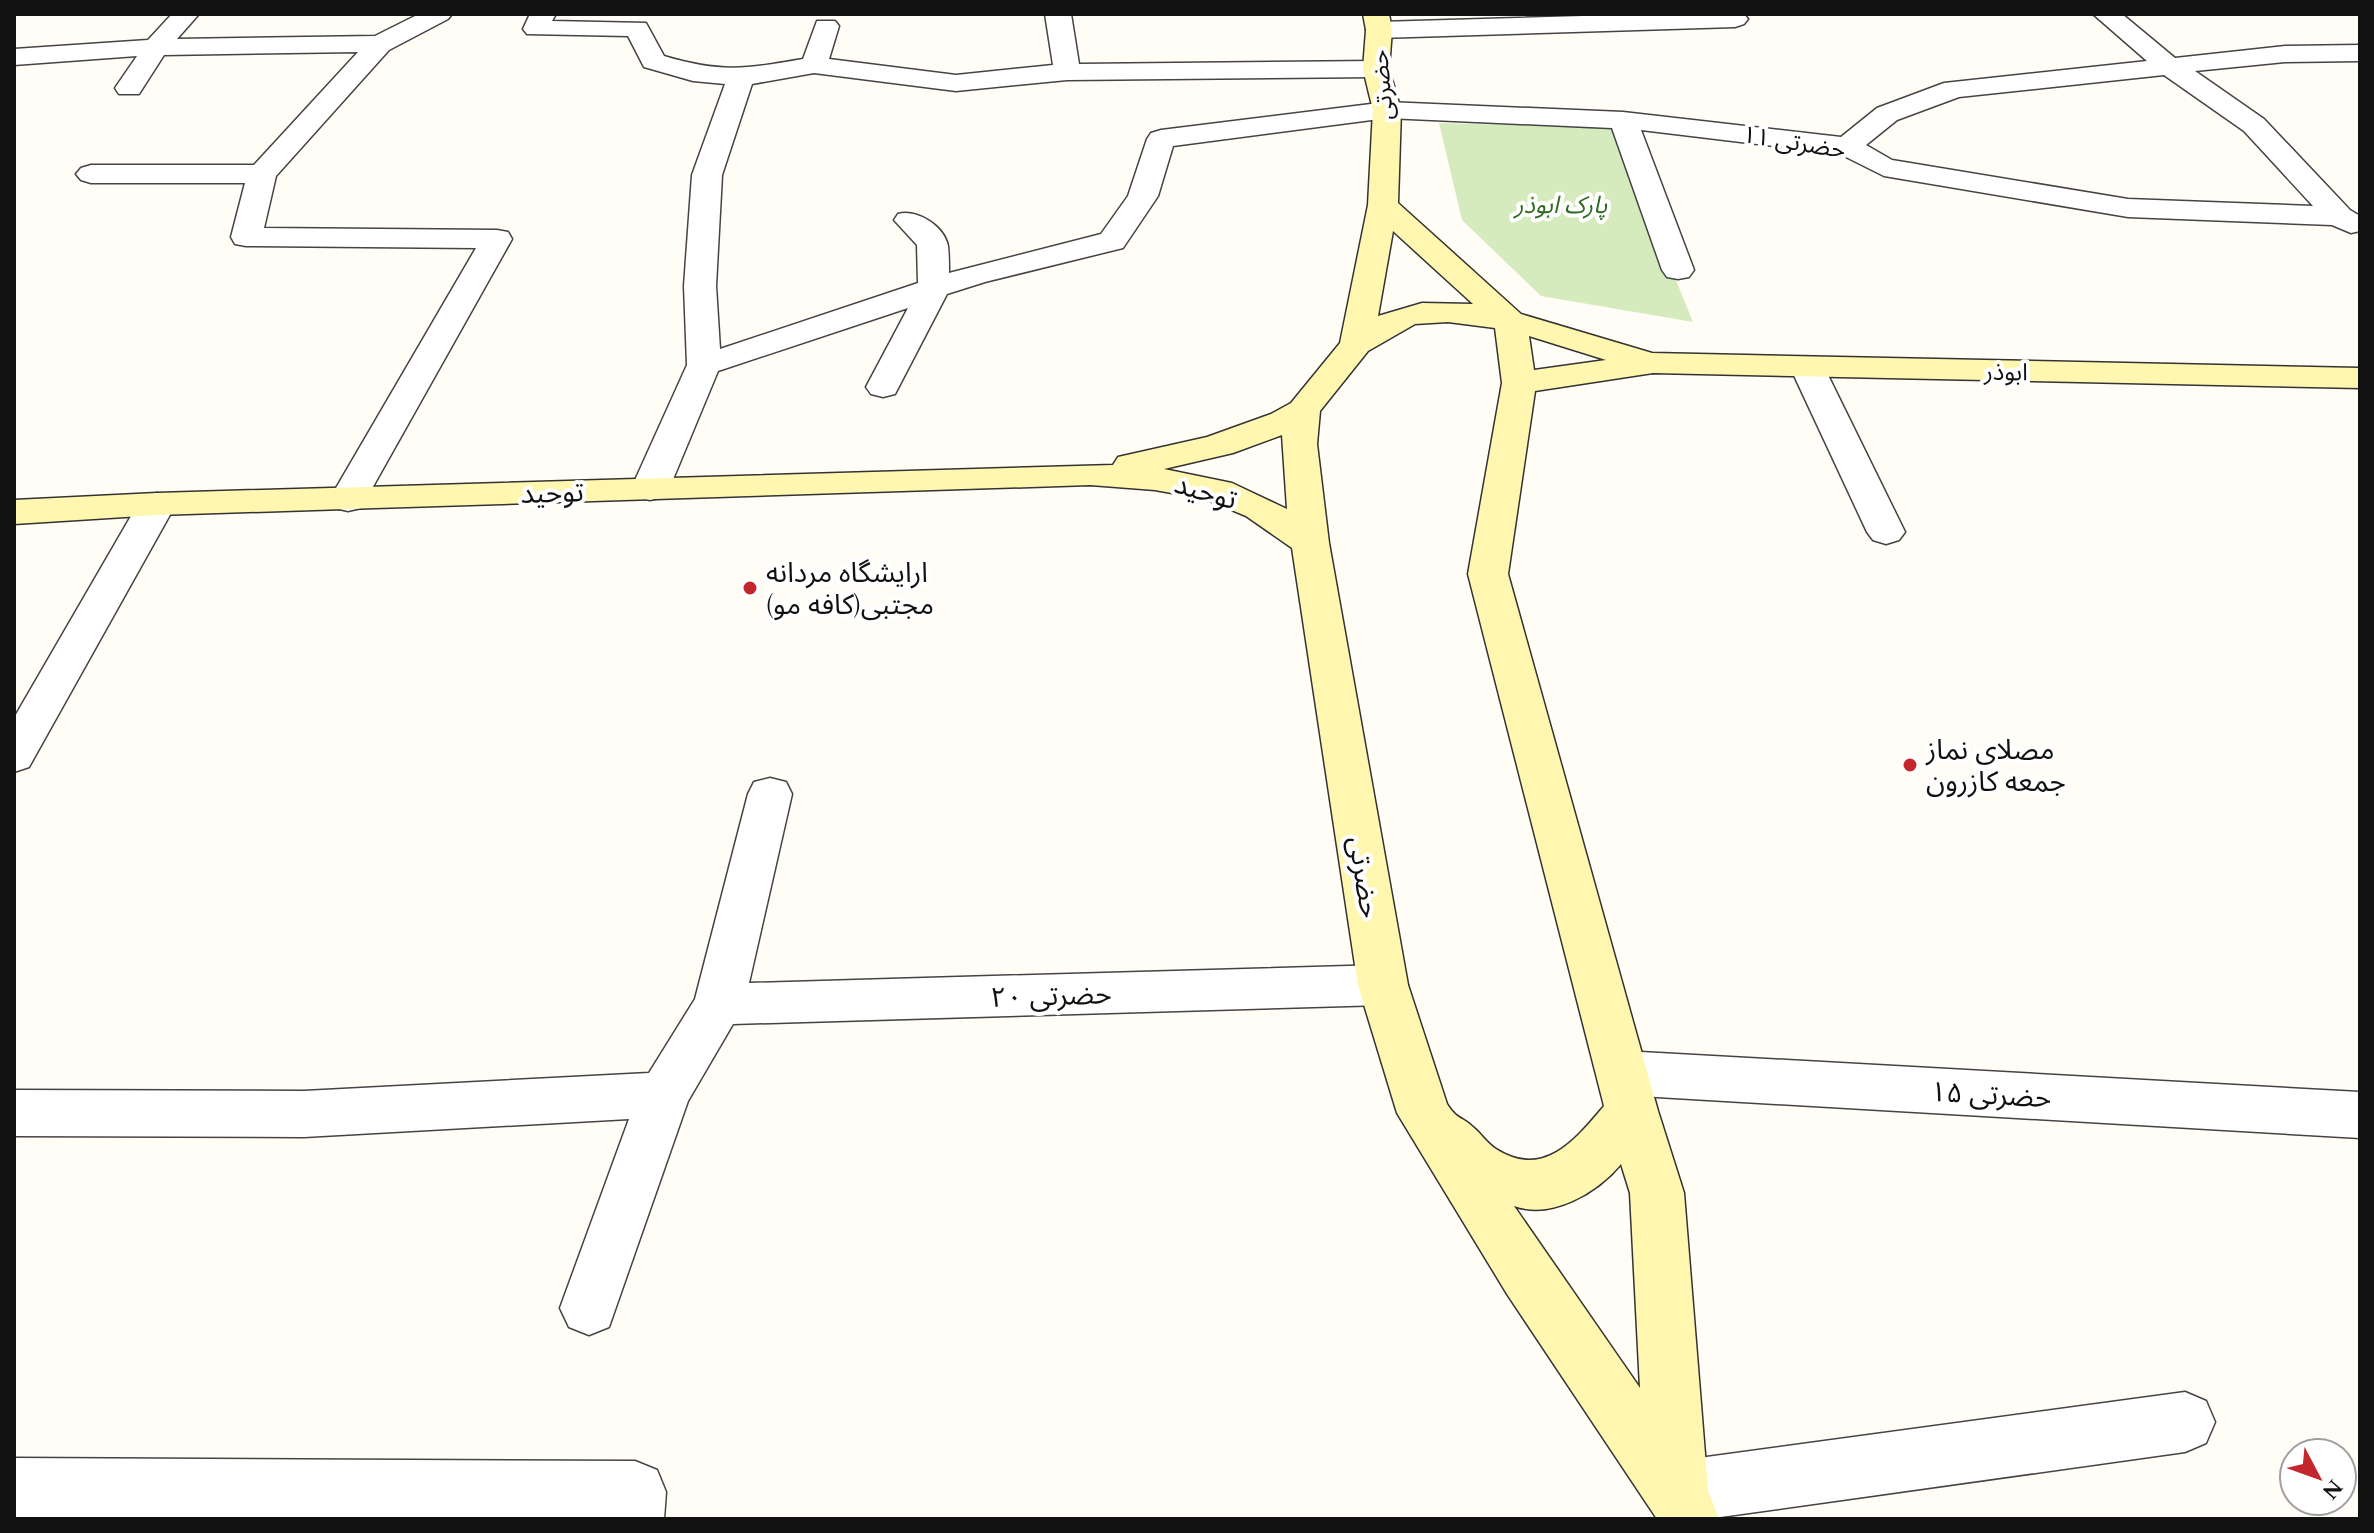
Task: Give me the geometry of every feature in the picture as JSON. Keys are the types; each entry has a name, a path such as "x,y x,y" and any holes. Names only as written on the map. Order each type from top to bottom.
{"main road":[{"name":"حضرتی","path":"1377,22 1376,69 1387,110 1383,205 1356,344 1303,410 1299,444 1310,543 1383,985 1423,1113 1682,1506"},
{"path":"1383,205 1511,322 1519,383 1488,574 1657,1193 1682,1506"},
{"path":"1356,344 1382,325 1422,313 1460,314 1511,322 1653,363"},
{"path":"1519,383 1653,363"},
{"name":"ابوذر","path":"1653,363 1808,369 2360,378"},
{"name":"توحید","path":"1090,474 1253,435 1277,426 1303,410"},
{"name":"توحید","path":"14,512 157,504 348,500 860,479 1090,474 1177,480 1223,493 1260,508 1310,543"},
{"path":"1423,1113 1477,1166 1520,1184 1560,1182 1598,1152 1627,1092"}],"street":[{"path":"129,88 156,47 186,14"},
{"path":"348,500 497,239 246,237 262,174 380,44 439,14"},
{"path":"543,14 536,29 637,28 653,61 693,73 741,78 814,65 956,83 1067,72 1376,69"},
{"path":"1058,14 1067,72"},
{"path":"1377,22 1735,19 1731,14"},
{"path":"2106,14 2168,65 2254,125 2350,223"},
{"path":"814,65 826,26"},
{"path":"14,57 156,47 380,44"},
{"path":"1847,146 1887,114 1954,89 2285,54 2360,53"},
{"path":"650,489 704,365 700,286 707,175 741,78"},
{"name":"حضرتی ۱۱","path":"934,289 974,275 1112,241 1143,196 1161,139 1387,110 1623,120 1847,146 1884,167 2128,208 2350,223"},
{"path":"1623,120 1678,270"},
{"path":"91,174 262,174"},
{"path":"883,387 934,289 932,243 909,220"},
{"path":"704,365 934,289"},
{"path":"1808,369 1886,532"},
{"path":"14,756 157,504"},
{"path":"589,1308 664,1095 719,1004 770,794"},
{"name":"حضرتی ۲۰","path":"719,1004 1383,985"},
{"name":"حضرتی ۱۵","path":"1627,1092 2360,1115"},
{"path":"14,1113 304,1114 664,1095"},
{"path":"1682,1506 2185,1422"},
{"path":"14,1489 635,1492 633,1519"}],"green space":[{"name":"پارک ابوذر","path":"1439,123 1614,128 1693,322 1541,296 1462,220"}],"place":[{"name":"ارایشگاه مردانه مجتبی(کافه مو)","path":"750,588"},
{"name":"مصلای نماز جمعه کازرون","path":"1910,765"}]}
